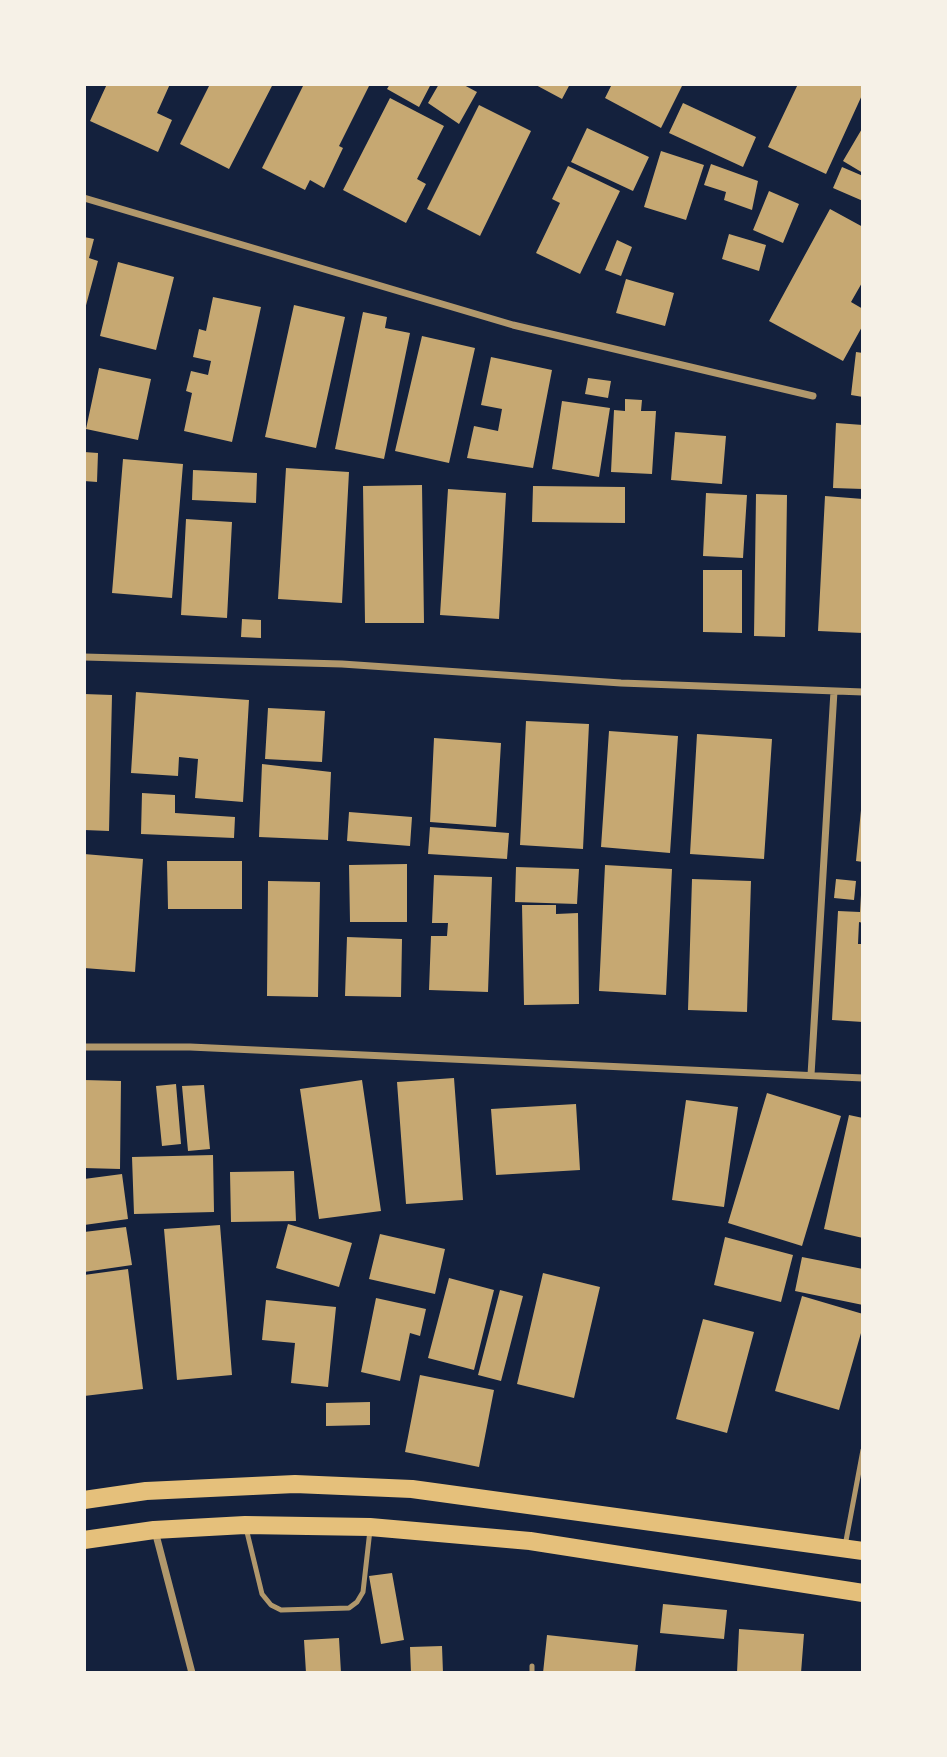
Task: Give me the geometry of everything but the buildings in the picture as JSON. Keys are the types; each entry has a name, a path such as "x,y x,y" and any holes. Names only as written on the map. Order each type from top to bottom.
{"main road":[{"path":"85,1497 146,1491 295,1484 412,1489 863,1551"},
{"path":"84,1540 154,1530 245,1525 370,1527 530,1541 863,1593"}],"street":[{"path":"84,198 513,325 813,396"},
{"path":"84,657 342,664 621,682 863,692"},
{"path":"811,1076 834,691"},
{"path":"84,1047 190,1047 863,1078"},
{"path":"154,1530 192,1673"}],"lane":[{"path":"844,1549 863,1450"},
{"path":"245,1525 262,1594 271,1605 281,1610 349,1608 358,1602 363,1592 370,1527"}]}
